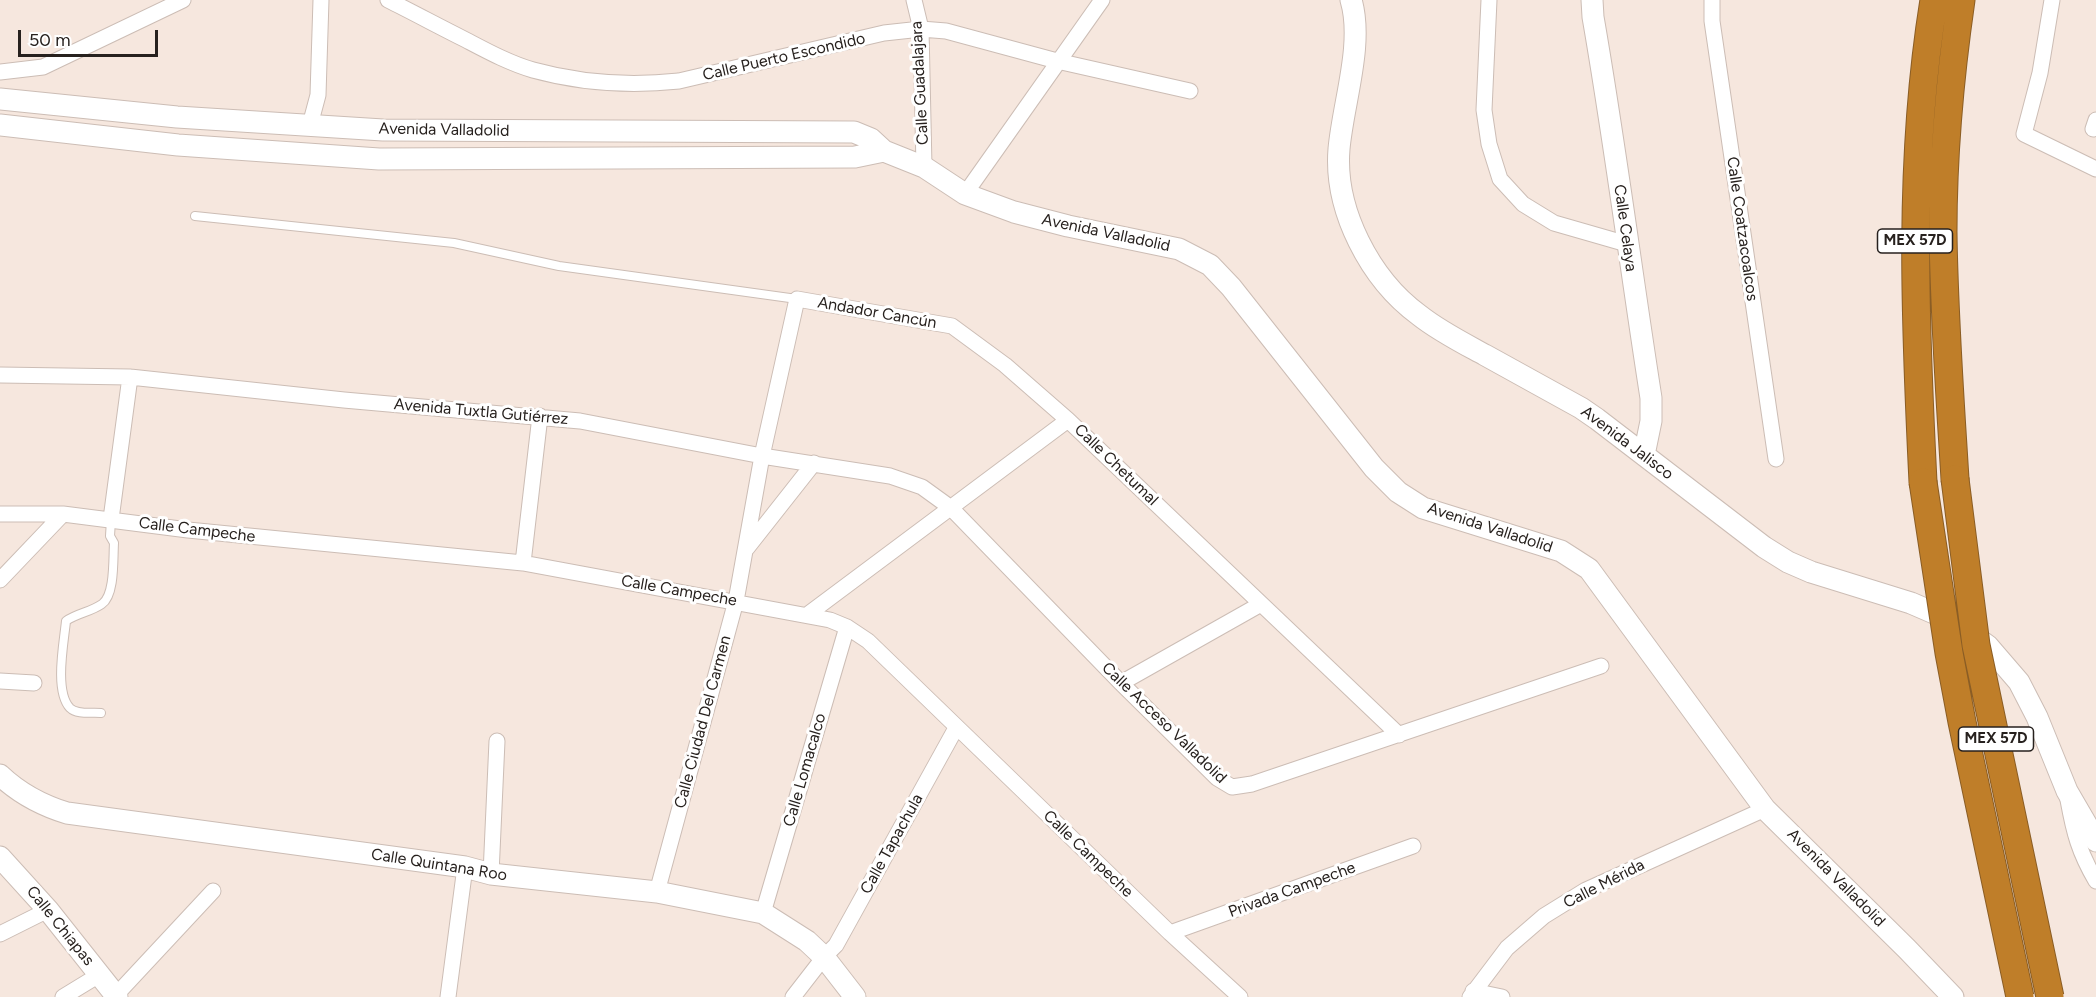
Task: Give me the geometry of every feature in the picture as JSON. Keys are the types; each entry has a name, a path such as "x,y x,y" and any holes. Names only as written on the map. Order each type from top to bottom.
{"highway":[{"name":"MEX 57D","path":"1934,0 1929,31 1915,188 1915,292 1923,482 1960,711 2020,997"},
{"name":"MEX 57D","path":"1961,0 1947,136 1943,231 1955,479 1976,645 2050,997"}],"main road":[{"name":"Avenida Jalisco","path":"1351,0 1356,34 1339,150 1341,186 1351,222 1369,260 1393,291 1417,314 1445,333 1581,408 1764,547 1788,562 1811,572 1911,603 1955,622 1988,646 2019,682 2037,717 2067,792 2096,841"},
{"name":"Calle Celaya","path":"1592,0 1651,398 1651,421 1644,455"},
{"name":"Avenida Valladolid","path":"0,99 177,117 383,130 854,132 871,139 884,151 924,167 965,194 1014,212 1179,249 1210,265 1257,317 1374,468 1398,492 1423,508 1561,551 1589,569 1765,808 1953,997"},
{"name":"Avenida Valladolid","path":"0,125 178,145 379,159 855,157 884,151"},
{"name":"Calle Quintana Roo","path":"0,775 13,788 30,799 67,813 465,867 491,874 657,892 763,913 807,941 824,957 855,997"},
{"name":"Calle Chiapas","path":"0,857 48,910 116,996"}],"street":[{"path":"0,72 43,67 183,0"},
{"path":"310,125 318,95 321,0"},
{"name":"Calle Puerto Escondido","path":"388,0 501,58 531,70 621,84 679,81 884,33 921,29 946,31 1057,61 1190,91"},
{"name":"Calle Guadalajara","path":"914,0 921,29 924,167"},
{"path":"965,194 1102,0"},
{"path":"1489,0 1484,110 1489,144 1500,179 1523,204 1554,223 1627,244"},
{"name":"Calle Coatzacoalcos","path":"1713,0 1712,21 1776,459"},
{"path":"2052,0 2040,73 2024,134 2096,169"},
{"name":"Andador Cancún","path":"796,299 952,327 1005,365 1068,420"},
{"name":"Calle Ciudad Del Carmen","path":"657,892 735,602 762,456 796,299"},
{"name":"Avenida Tuxtla Gutiérrez","path":"0,375 130,377 344,400 580,421 762,456 890,476 922,487 951,507"},
{"path":"111,519 130,377"},
{"path":"522,563 540,416"},
{"name":"Calle Chetumal","path":"807,615 1068,420 1399,735"},
{"path":"746,551 814,463"},
{"name":"Calle Acceso Valladolid","path":"951,507 1121,683 1217,778 1232,787 1252,784 1601,666"},
{"name":"Calle Campeche","path":"0,514 63,514 188,530 522,563 830,620 847,627 868,641 1170,933 1240,997"},
{"path":"0,580 63,514"},
{"path":"1121,683 1262,604"},
{"name":"Calle Lomacalco","path":"763,913 847,627"},
{"path":"0,681 34,683"},
{"name":"Calle Tapachula","path":"793,997 836,945 956,728"},
{"path":"491,874 497,741"},
{"name":"Avenida Jalisco","path":"2067,792 2074,834 2084,860 2096,881"},
{"name":"Calle Mérida","path":"1472,994 1507,948 1544,916 1586,890 1765,808"},
{"name":"Privada Campeche","path":"1170,933 1413,846"},
{"path":"448,997 465,867"},
{"path":"116,996 213,891"},
{"path":"0,934 48,910"},
{"path":"63,997 99,975"},
{"path":"1472,994 1502,997"}],"lane":[{"path":"195,216 454,243 558,266 796,299"},
{"path":"101,713 77,712 69,707 61,688 66,621 75,614 103,604 110,593 114,543 110,536 111,519"}]}
